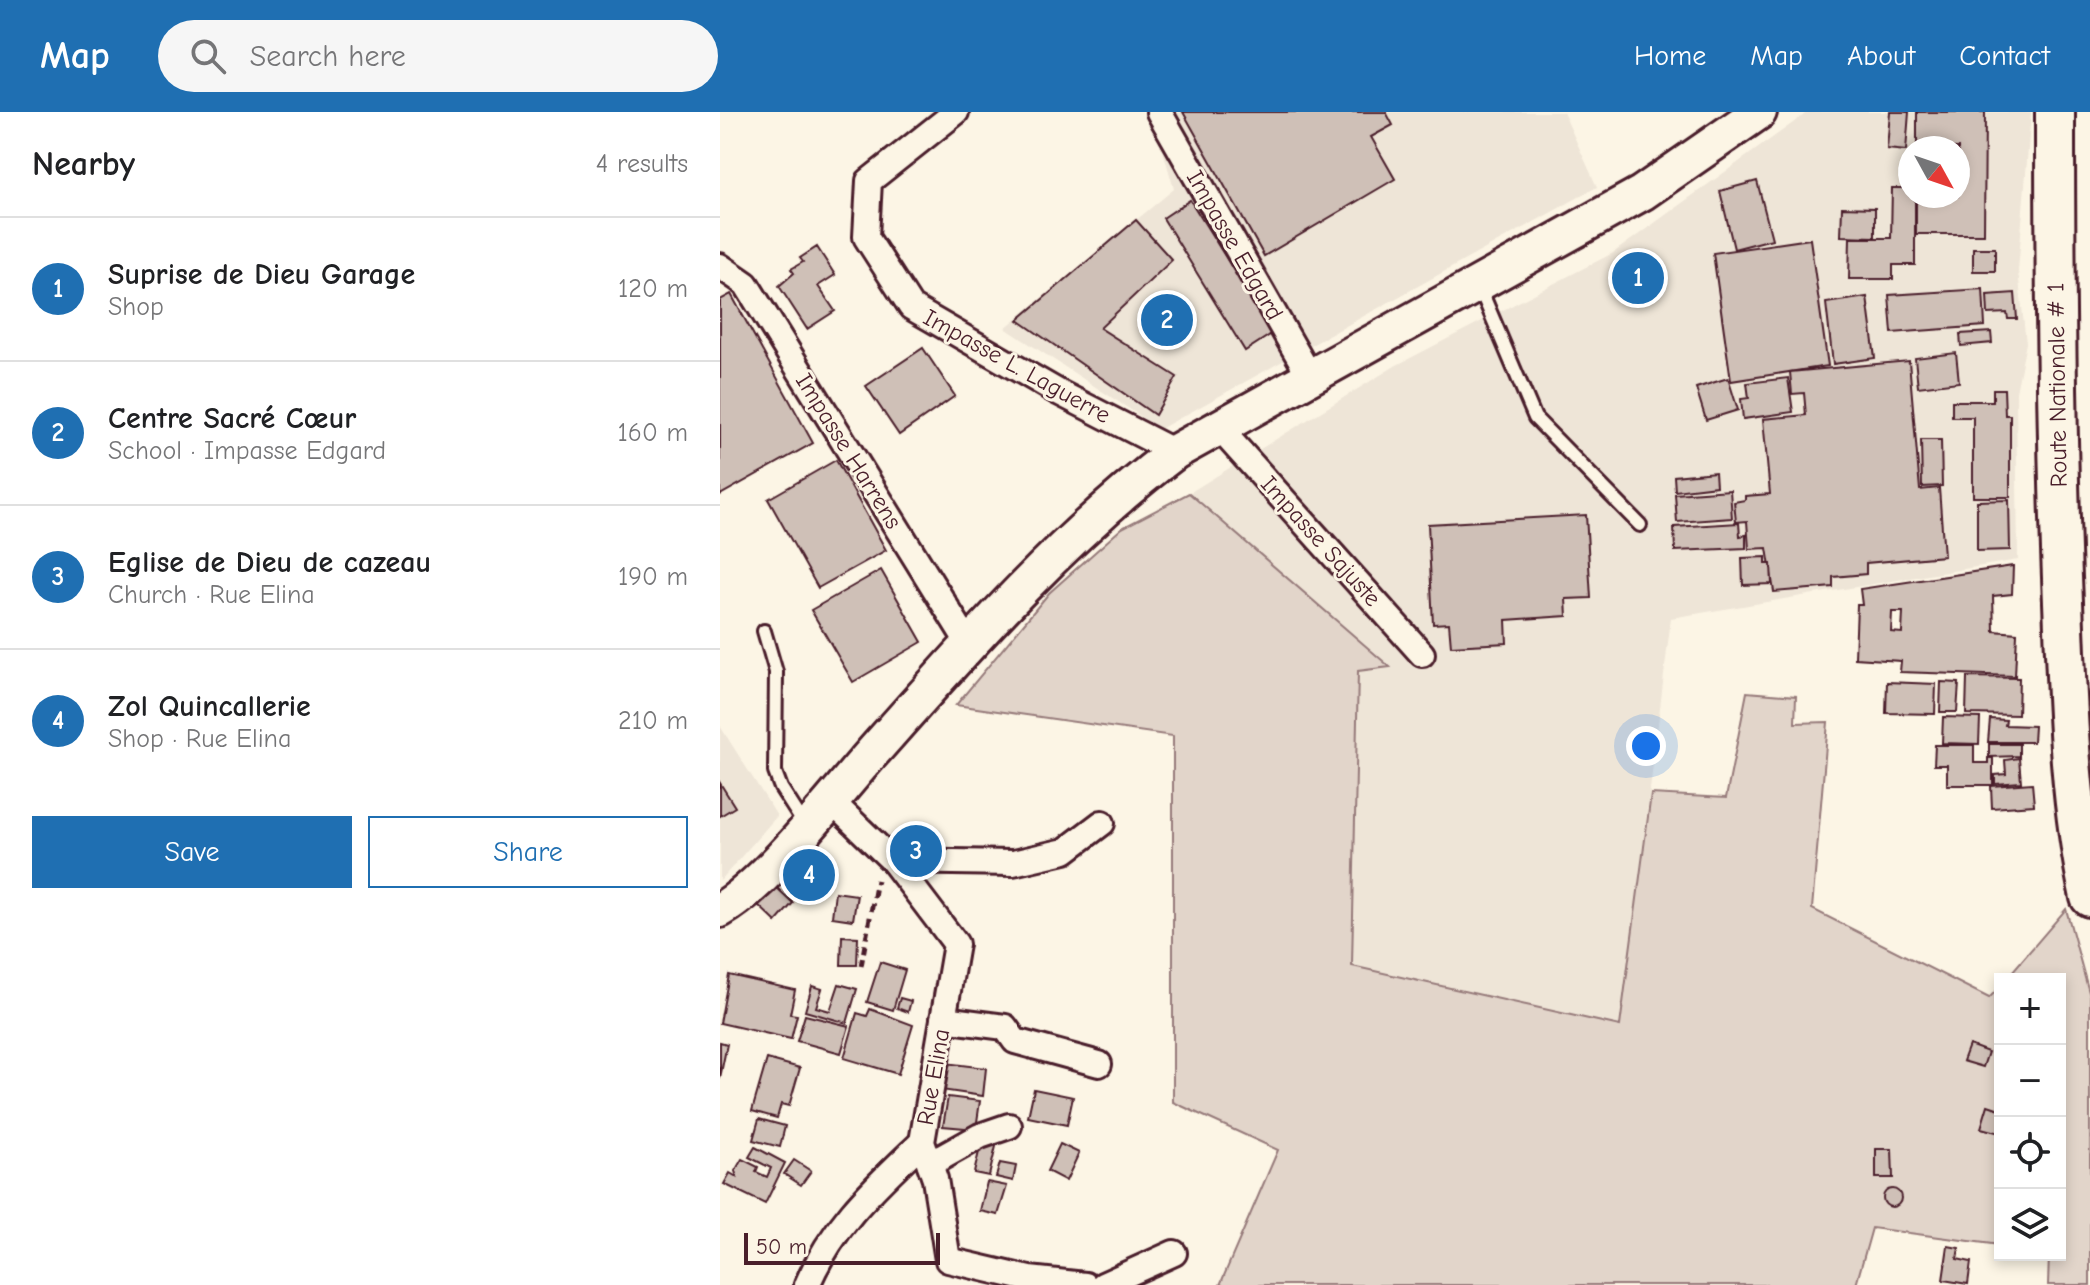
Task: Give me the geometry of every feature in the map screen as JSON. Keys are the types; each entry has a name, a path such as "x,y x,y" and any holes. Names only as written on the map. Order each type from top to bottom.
{"main road":[{"path":"720,910 731,904 806,827 969,644 1077,532 1175,452 1642,193 1759,112"},
{"name":"Route Nationale # 1","path":"2055,112 2056,442 2063,613 2072,779 2090,895"}],"street":[{"name":"Impasse L. Laguerre","path":"956,112 869,181 866,237 911,307 1058,392 1175,452"},
{"name":"Impasse Edgard","path":"1159,112 1311,378"},
{"name":"Impasse Harrens","path":"720,266 746,284 969,644"},
{"name":"Impasse Sajuste","path":"1220,429 1422,654"},
{"name":"Rue Elina","path":"830,800 888,856 956,944 926,1153 948,1260 1029,1279 1085,1285"},
{"path":"888,856 1013,863 1065,851 1102,823"},
{"path":"943,1019 1005,1027 1015,1041 1099,1064"},
{"path":"807,1285 821,1254 854,1207 926,1153 1009,1126"},
{"path":"1103,1285 1174,1253"}],"lane":[{"path":"1478,283 1535,418 1640,525"},
{"path":"764,631 776,672 775,772 781,788 806,827"}],"path":[{"path":"861,966 888,856"}],"shaded area":[{"path":"1152,112 1563,112 1597,187 1160,429 1005,328 1174,189"},
{"path":"1808,112 2031,112 2018,271 2026,343 2016,392 2018,560 1671,618 1621,1026 1352,966 1358,671 1390,666 1189,493 1395,366 1613,253"},
{"path":"1189,493 1390,667 1358,671 1352,966 1620,1026 1651,794 1726,798 1747,692 1796,696 1795,723 1828,722 1812,909 1989,998 1994,993 1994,1244 1872,1228 1856,1285 1220,1285 1278,1150 1173,1102 1173,736 956,705 1049,593 1122,528"},
{"path":"720,726 777,816 720,881"},
{"path":"2066,909 2090,996 2090,1285 2048,1285 2049,1261 2066,1261 2066,973 2011,973"}],"building":[{"path":"1183,112 1386,112 1393,125 1371,137 1395,179 1264,256"},
{"path":"1890,112 1909,112 1907,136 1898,136 1898,150 1887,149"},
{"path":"1917,112 1985,112 1984,234 1916,234 1916,208 1970,208 1970,136 1917,136"},
{"path":"1757,181 1772,239 1734,249 1720,191"},
{"path":"1892,188 1898,188 1898,208 1915,208 1915,265 1893,265 1893,279 1849,279 1850,238 1891,238"},
{"path":"1190,200 1273,333 1245,351 1163,218"},
{"path":"1842,207 1875,208 1875,237 1841,236"},
{"path":"1136,220 1172,260 1100,328 1177,377 1155,415 1018,320"},
{"path":"1810,239 1828,366 1731,381 1713,253"},
{"path":"817,247 835,275 818,286 835,311 807,329 779,286 794,273 791,269 803,262 800,258"},
{"path":"1973,248 1995,248 1995,271 1973,271"},
{"path":"1983,289 1985,326 1892,333 1889,295"},
{"path":"2015,293 2017,319 2008,319 2007,313 1988,314 1987,295"},
{"path":"731,294 813,443 720,495 720,300"},
{"path":"1867,297 1875,358 1833,364 1826,303"},
{"path":"1991,332 1992,343 1961,346 1960,334"},
{"path":"923,348 955,396 899,435 866,386"},
{"path":"1956,353 1959,382 1918,387 1915,358"},
{"path":"1909,361 1920,490 1939,488 1944,556 1866,563 1866,574 1833,577 1833,587 1774,592 1767,548 1749,549 1747,521 1736,522 1734,502 1745,500 1745,496 1770,494 1763,419 1806,415 1804,393 1792,394 1790,372"},
{"path":"1728,378 1738,410 1706,420 1696,388"},
{"path":"1788,378 1793,412 1743,419 1741,399 1749,398 1747,383"},
{"path":"1993,389 2004,389 2005,415 2010,415 2010,497 1973,497 1973,417 1952,417 1952,401 1993,401"},
{"path":"1921,440 1941,440 1942,486 1922,487"},
{"path":"836,460 886,550 818,588 768,499"},
{"path":"1715,472 1716,486 1675,491 1674,476"},
{"path":"1730,490 1732,518 1677,522 1675,494"},
{"path":"2009,500 2010,550 1977,551 1977,501"},
{"path":"1586,515 1591,598 1566,599 1567,616 1506,620 1507,643 1451,646 1449,623 1433,624 1428,524"},
{"path":"1739,523 1740,536 1746,535 1746,548 1675,551 1674,527"},
{"path":"1766,557 1766,564 1771,564 1772,584 1743,585 1742,558"},
{"path":"2013,566 2012,594 1993,596 1994,631 2017,633 2015,676 1900,672 1901,661 1855,658 1857,605 1862,605 1860,589","holes":["1892,612 1903,612 1902,633 1891,632"]},
{"path":"881,570 922,642 853,682 811,610"},
{"path":"1967,677 2019,678 2018,715 1966,714"},
{"path":"1887,682 1936,684 1935,714 1886,713"},
{"path":"1941,682 1959,683 1957,712 1940,712"},
{"path":"1943,717 1980,718 1979,744 1942,743"},
{"path":"1990,719 2006,720 2005,725 2034,726 2033,742 1988,742"},
{"path":"1989,744 2019,744 2019,756 1989,757"},
{"path":"1935,745 1974,745 1974,763 1988,763 1988,758 1993,758 1993,785 1947,785 1947,765 1934,765"},
{"path":"2019,758 2021,782 1995,784 1995,775 2006,774 2005,760"},
{"path":"720,783 735,807 720,816"},
{"path":"2032,783 2034,805 1992,808 1991,786"},
{"path":"774,885 793,903 776,922 756,903"},
{"path":"835,892 857,895 853,920 832,917"},
{"path":"842,936 858,937 857,965 841,965"},
{"path":"880,962 905,970 893,1010 867,1002"},
{"path":"729,975 795,990 790,1014 797,1015 791,1039 720,1023"},
{"path":"839,984 857,989 847,1023 805,1011 812,986 822,989 816,1007 830,1011"},
{"path":"900,998 911,1001 908,1012 897,1008"},
{"path":"870,1009 913,1025 898,1074 844,1058 857,1013 867,1016"},
{"path":"805,1015 849,1026 841,1053 797,1041"},
{"path":"720,1042 727,1044 720,1078"},
{"path":"1969,1045 1988,1052 1983,1067 1963,1061"},
{"path":"767,1059 800,1068 789,1106 781,1104 777,1118 752,1111"},
{"path":"945,1063 986,1068 983,1096 941,1090"},
{"path":"1034,1089 1073,1097 1067,1125 1028,1117"},
{"path":"948,1097 980,1101 976,1129 943,1126"},
{"path":"1988,1105 1994,1107 1994,1131 1981,1128"},
{"path":"759,1119 785,1126 780,1147 753,1140"},
{"path":"982,1139 997,1142 989,1176 974,1173"},
{"path":"1060,1144 1079,1153 1066,1181 1047,1171"},
{"path":"755,1147 785,1163 765,1204 724,1184 730,1173 737,1177 735,1171 742,1159 758,1167 756,1172 767,1177 771,1168 749,1157"},
{"path":"1876,1149 1892,1149 1893,1178 1876,1178"},
{"path":"794,1160 811,1171 801,1185 784,1174"},
{"path":"1000,1163 1016,1166 1013,1181 996,1177"},
{"path":"987,1182 1007,1186 998,1215 980,1211"},
{"path":"1892,1189 1901,1198 1892,1207 1883,1198"},
{"path":"1948,1246 1959,1248 1957,1259 1971,1262 1968,1284 1943,1280"}],"place":[{"name":"Suprise de Dieu Garage","path":"1638,278"},
{"name":"Centre Sacré Cœur","path":"1167,320"},
{"name":"Eglise de Dieu de cazeau","path":"916,851"},
{"name":"Zol Quincallerie","path":"809,875"}]}
